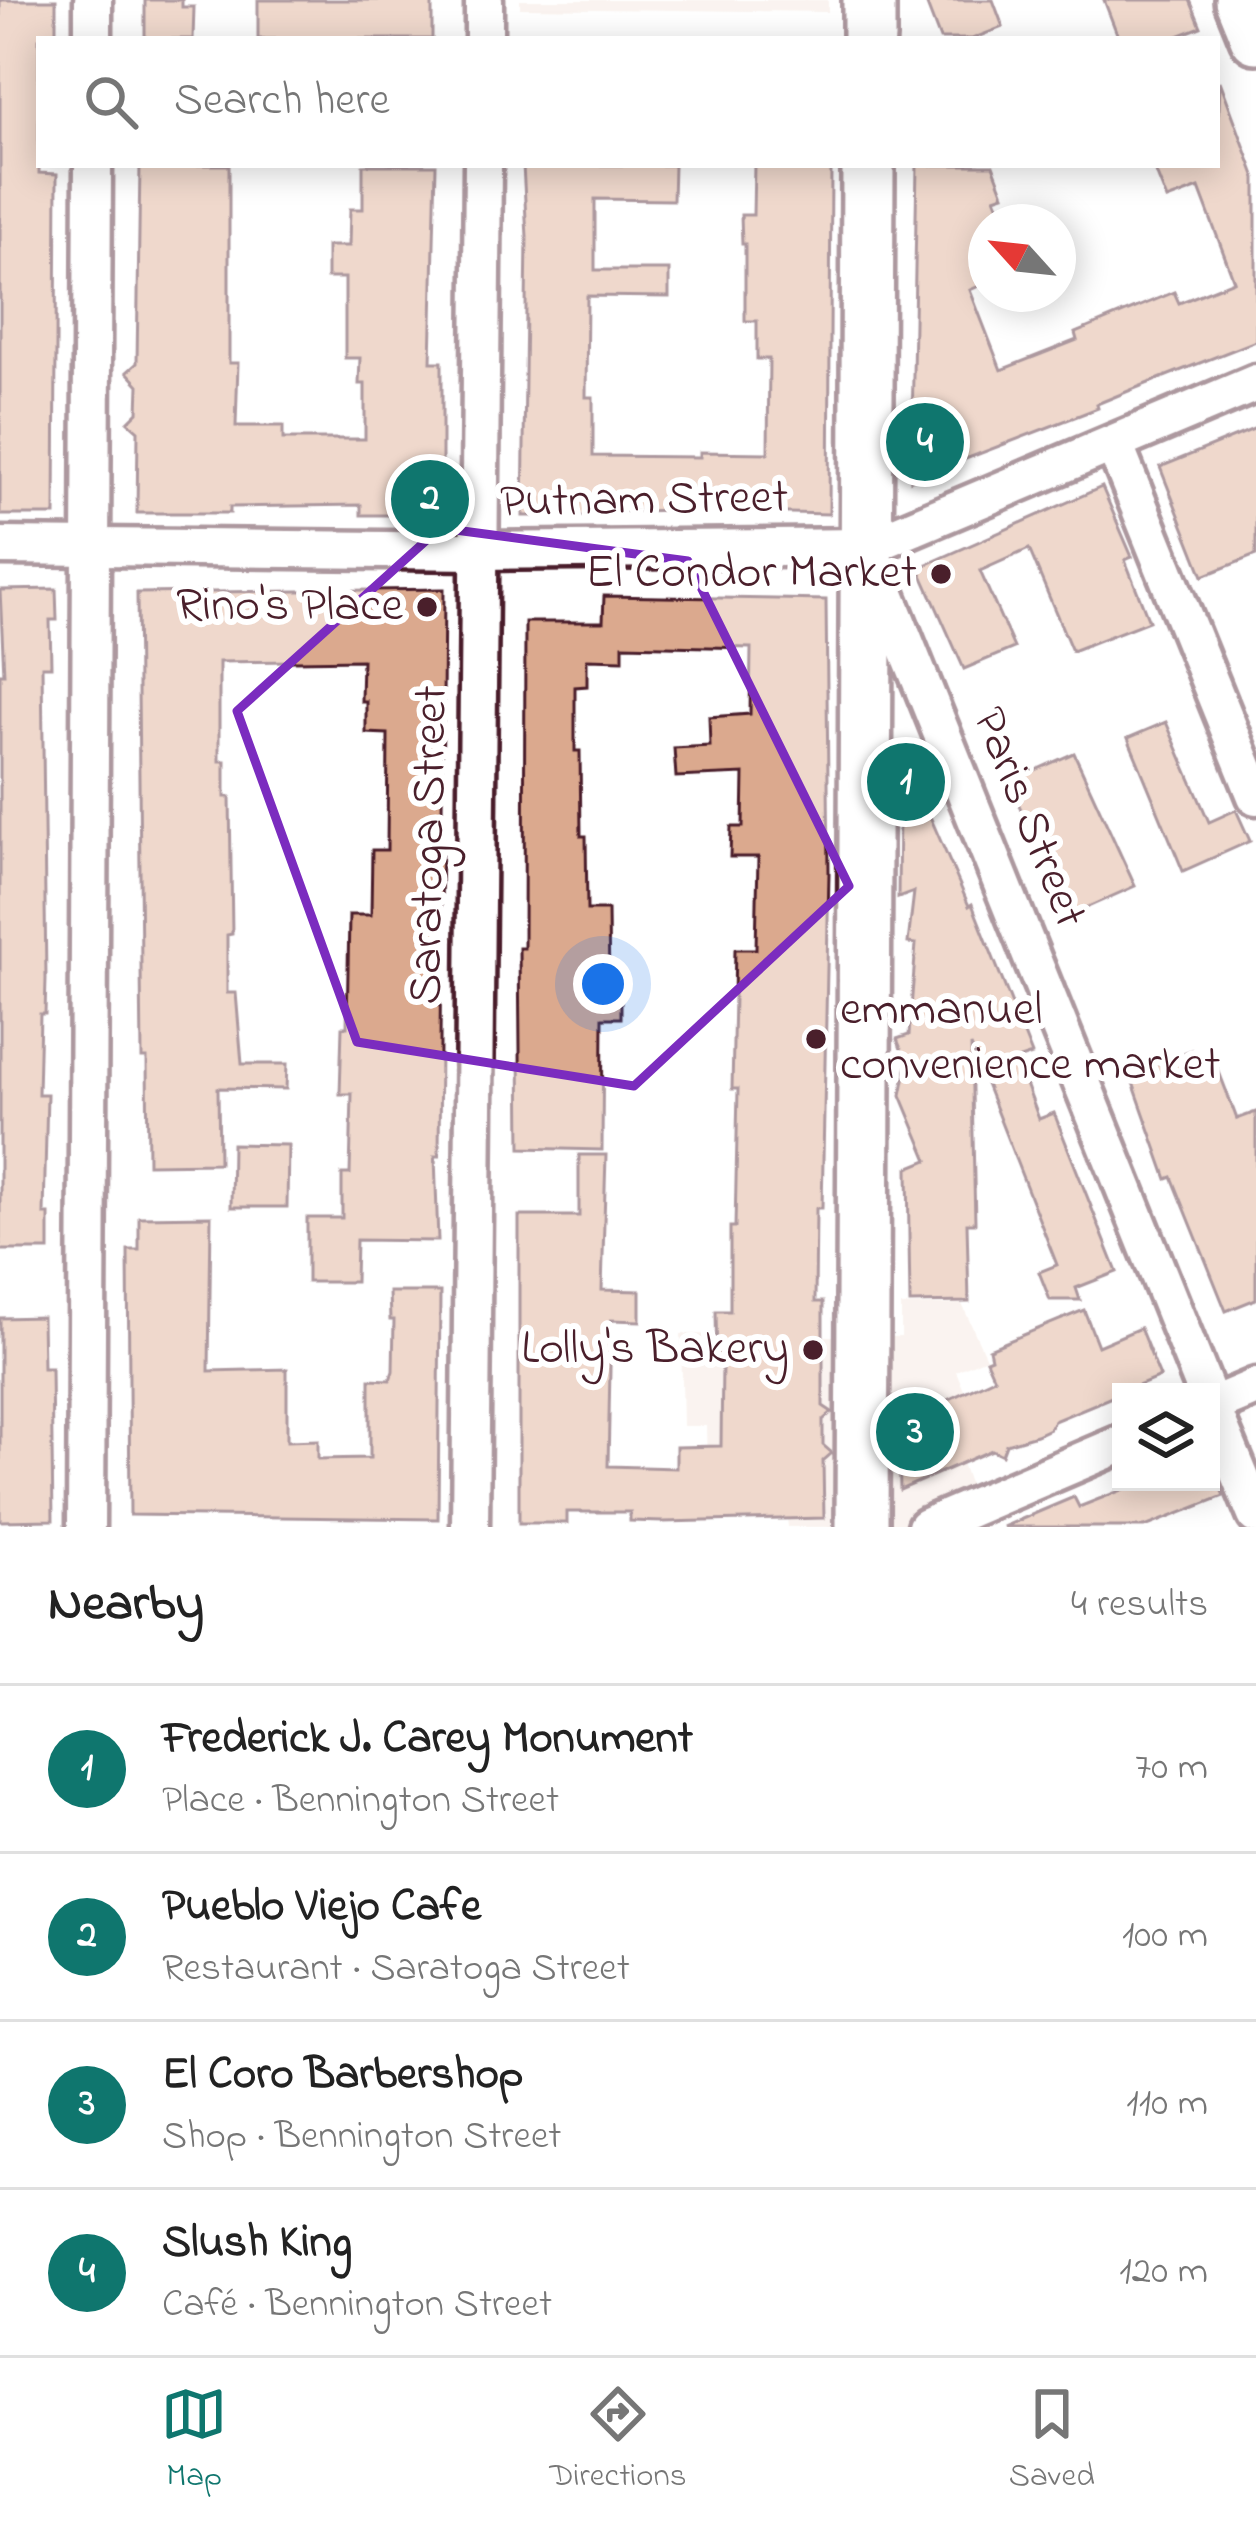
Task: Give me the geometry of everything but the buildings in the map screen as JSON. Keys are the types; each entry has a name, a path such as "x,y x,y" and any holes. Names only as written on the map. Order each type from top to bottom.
{"main road":[{"path":"868,0 868,36"},
{"path":"1241,0 1256,37"},
{"path":"862,1527 868,168"}],"street":[{"path":"93,0 93,36"},
{"path":"484,0 484,36"},
{"path":"86,1527 92,168"},
{"name":"Saratoga Street","path":"470,1527 483,168"},
{"name":"Putnam Street","path":"0,546 481,551 867,547 1256,382"},
{"path":"1114,444 1256,796"},
{"name":"Paris Street","path":"867,547 1201,1383"},
{"path":"1220,1402 1256,1387"},
{"path":"1220,1428 1256,1515"},
{"path":"926,1527 1112,1448"}],"highlighted area":[{"path":"440,528 688,561 849,886 634,1086 357,1042 237,711"}],"shaded area":[{"path":"520,0 828,0 828,12 520,8"},
{"path":"962,1304 986,1358 956,1371 989,1451 962,1463 984,1527 788,1527 787,1518 707,1468 706,1426 683,1426 681,1334 901,1337 901,1306"}],"place":[{"name":"Slush King","path":"925,442"},
{"name":"Pueblo Viejo Cafe","path":"430,499"},
{"name":"El Condor Market","path":"941,574"},
{"name":"Rino's Place","path":"427,607"},
{"name":"Frederick J. Carey Monument","path":"906,782"},
{"name":"emmanuel convenience market","path":"816,1039"},
{"name":"Lolly's Bakery","path":"813,1350"},
{"name":"El Coro Barbershop","path":"915,1432"}]}
